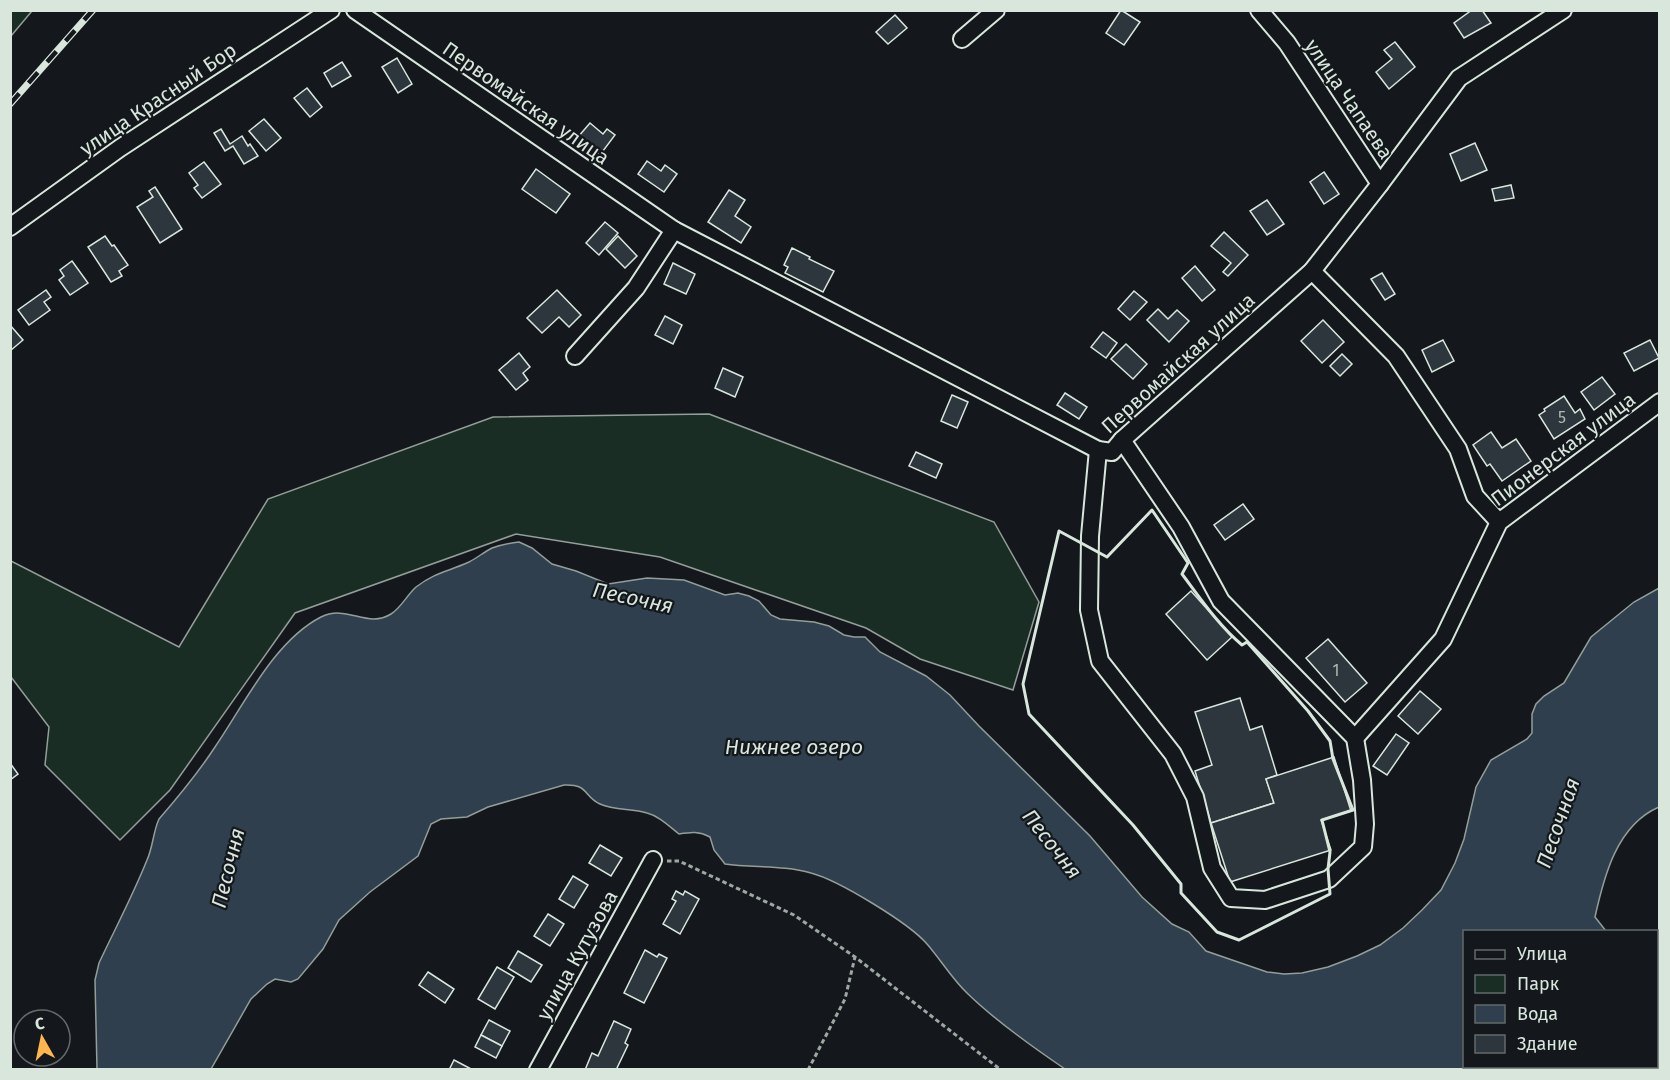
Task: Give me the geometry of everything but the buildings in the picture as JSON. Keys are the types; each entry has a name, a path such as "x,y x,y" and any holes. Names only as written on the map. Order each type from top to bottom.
{"street":[{"name":"улица Красный Бор","path":"10,226 120,148 331,10"},
{"name":"Первомайская улица","path":"355,10 674,230 1098,450 1112,452 1122,440 1312,271 1459,78 1563,10"},
{"path":"962,39 996,10"},
{"name":"улица Чапаева","path":"1259,10 1287,43 1380,184"},
{"path":"575,356 636,288 674,230"},
{"path":"1312,271 1396,356 1458,449 1475,496 1499,522"},
{"name":"Пионерская улица","path":"1355,738 1443,639 1499,522 1659,402"},
{"path":"1098,450 1090,536 1089,609 1100,661 1173,754 1195,797 1212,868 1231,898 1265,900 1329,879 1363,847 1365,824 1362,780 1355,738 1221,602 1181,527 1122,440"},
{"name":"улица Кутузова","path":"538,1070 653,860"}],"path":[{"path":"653,860 680,861 794,915 855,957 1001,1070"},
{"path":"808,1070 845,999 855,957"}],"green space":[{"path":"10,11 32,11 11,36"},
{"path":"709,414 994,522 1039,602 1013,690 920,659 866,628 660,557 516,534 295,613 170,790 120,840 45,765 49,727 11,677 11,561 179,647 268,499 493,417"}],"water":[{"name":"Нижнее озеро","path":"519,542 532,548 552,564 608,584 647,578 684,580 725,595 738,593 749,596 759,601 771,615 780,619 814,622 829,626 844,635 865,637 880,652 926,676 950,695 1090,836 1142,897 1172,924 1189,932 1206,951 1267,972 1302,973 1328,967 1357,956 1380,945 1422,910 1441,890 1455,863 1464,839 1476,787 1491,760 1527,739 1532,733 1532,714 1536,704 1564,683 1591,637 1634,602 1659,588 1659,807 1645,815 1633,826 1623,839 1608,869 1595,917 1605,930 1463,930 1463,1068 1550,1069 1065,1069 1015,1033 968,994 918,935 890,914 855,893 823,877 801,870 725,864 714,850 710,837 695,832 679,834 651,814 600,804 582,788 564,785 488,807 467,817 441,819 431,824 418,856 370,892 339,920 323,949 298,979 291,982 275,979 251,999 211,1069 97,1069 95,980 99,963 142,873 159,819 202,766 274,658 304,628 321,617 340,613 365,618 382,618 395,611 416,587 430,578 469,562 492,548"}],"railway":[{"path":"10,104 93,10"}],"wall":[{"path":"1152,510 1188,563 1182,574 1203,602 1242,645 1247,642 1308,711 1330,741 1333,759 1353,810 1322,820 1330,852 1328,869 1330,894 1239,940 1217,932 1181,893 1181,884 1133,825 1029,714 1023,684 1059,531 1107,557 1152,510"}],"water label":[{"name":"Песочня","path":"633,598"},
{"name":"Песочная","path":"1558,823"},
{"name":"Песочня","path":"1052,844"},
{"name":"Песочня","path":"228,868"}]}
